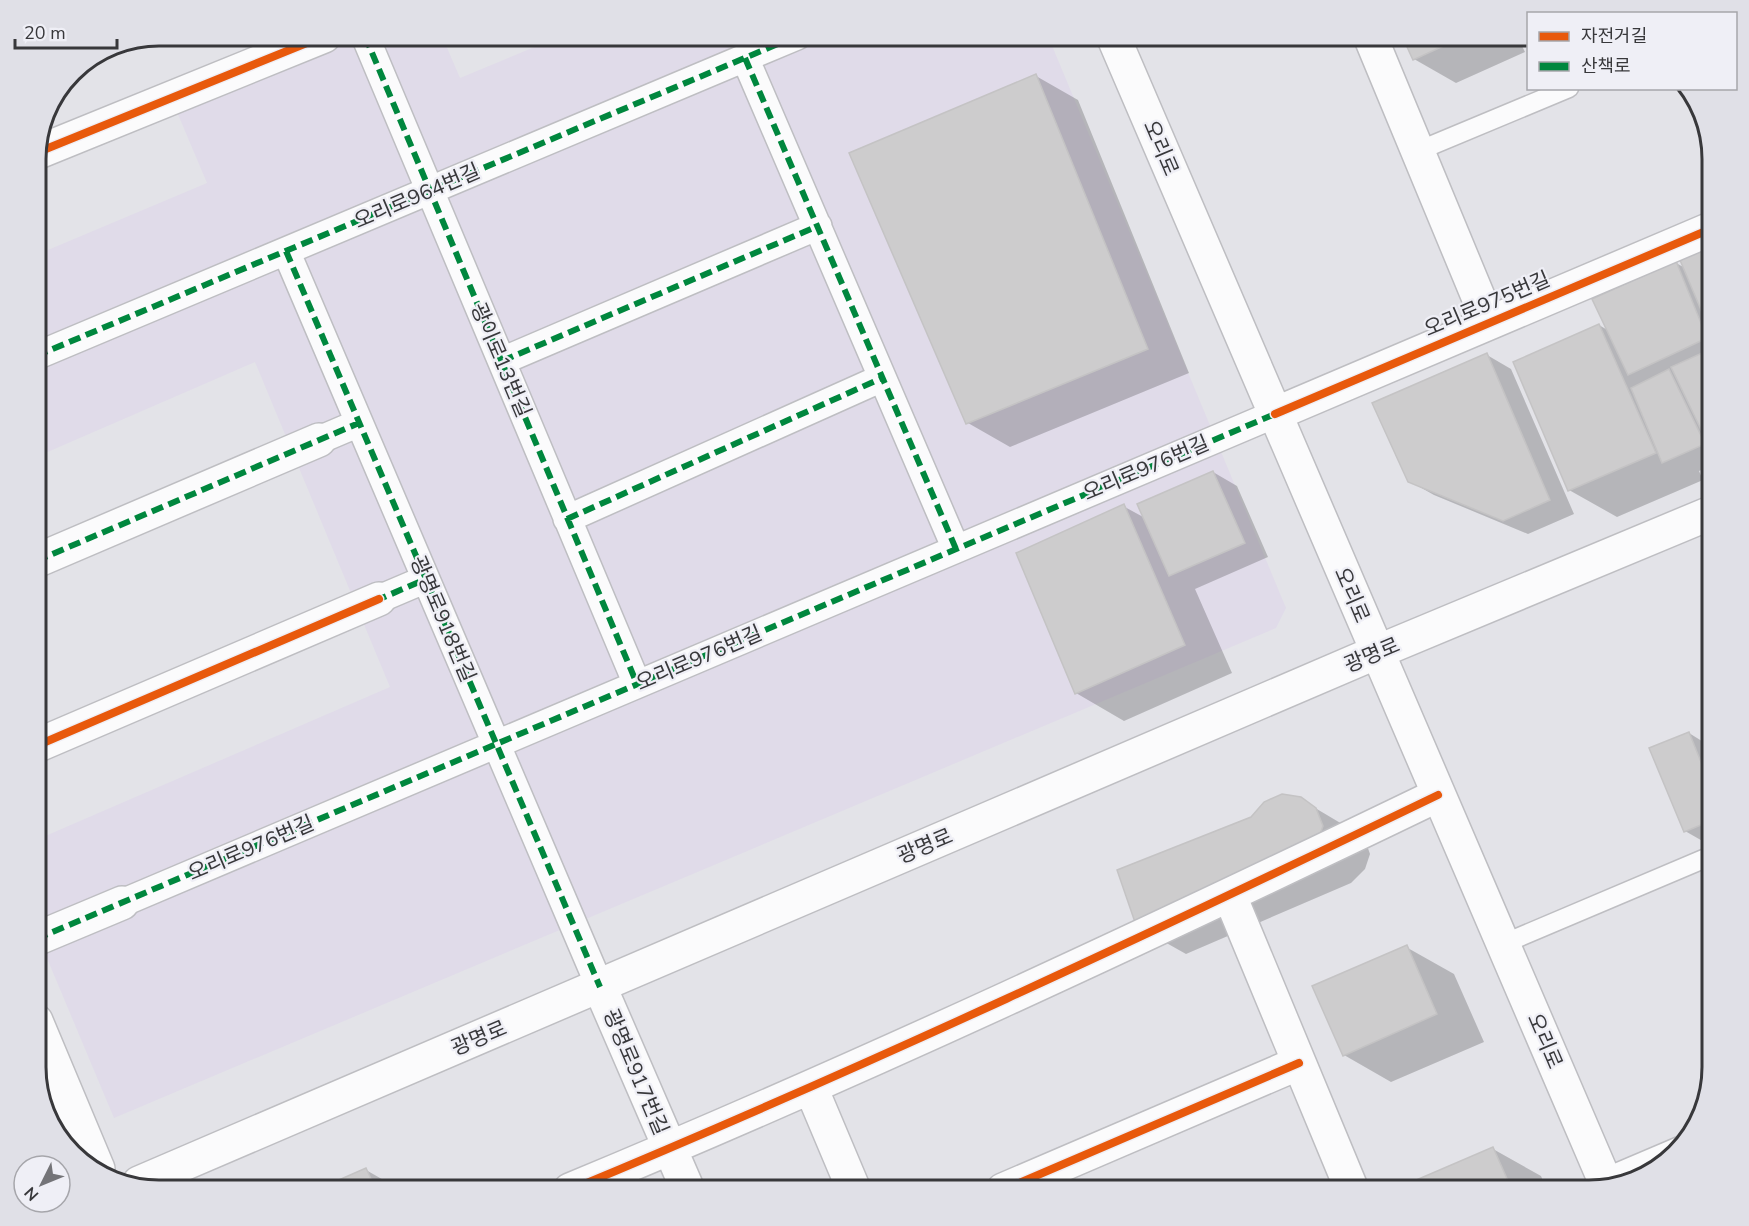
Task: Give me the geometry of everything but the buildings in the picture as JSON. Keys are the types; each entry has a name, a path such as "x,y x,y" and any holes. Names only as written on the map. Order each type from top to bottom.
{"street":[{"path":"48,148 299,46"},
{"name":"광이로13번길","path":"370,46 637,684"},
{"name":"오리로964번길","path":"47,351 773,46"},
{"name":"오리로","path":"1117,46 1604,1179"},
{"path":"1374,46 1489,323"},
{"path":"745,58 956,549"},
{"path":"502,362 818,226"},
{"name":"오리로975번길","path":"1275,414 1702,233"},
{"name":"광명로918번길","path":"286,251 600,987"},
{"path":"567,519 882,378"},
{"name":"오리로976번길","path":"122,903 1275,414"},
{"path":"47,556 359,423"},
{"name":"광명로","path":"148,1179 1377,652 1702,517"},
{"path":"47,741 426,579"},
{"path":"594,1180 812,1088 1230,896 1438,795"},
{"path":"1230,896 1348,1180"},
{"path":"47,934 122,903"},
{"name":"광명로917번길","path":"600,987 684,1180"},
{"path":"47,1047 93,1157"},
{"path":"1026,1180 1299,1064"},
{"path":"812,1088 850,1180"}],"lane":[{"path":"1418,151 1564,90"},
{"path":"1503,944 1702,861"},
{"path":"1616,1177 1655,1158"}],"shaded area":[{"path":"337,46 446,46 460,78 537,46 1052,46 1286,608 1276,628 114,1118 47,958 47,835 390,687 255,362 47,452 47,250 207,183 177,112"}],"marked path":[{"path":"369,46 637,684"},
{"path":"47,351 773,46"},
{"path":"745,58 956,549"},
{"path":"502,361 818,226"},
{"path":"286,251 600,987"},
{"path":"567,519 882,378"},
{"path":"47,934 1275,414"},
{"path":"47,556 359,423"},
{"path":"375,601 426,579"}],"cycle path":[{"path":"48,148 299,46"},
{"path":"1275,414 1702,233"},
{"path":"47,741 379,599"},
{"path":"594,1180 1007,999 1438,795"},
{"path":"1026,1180 1299,1063"}]}
